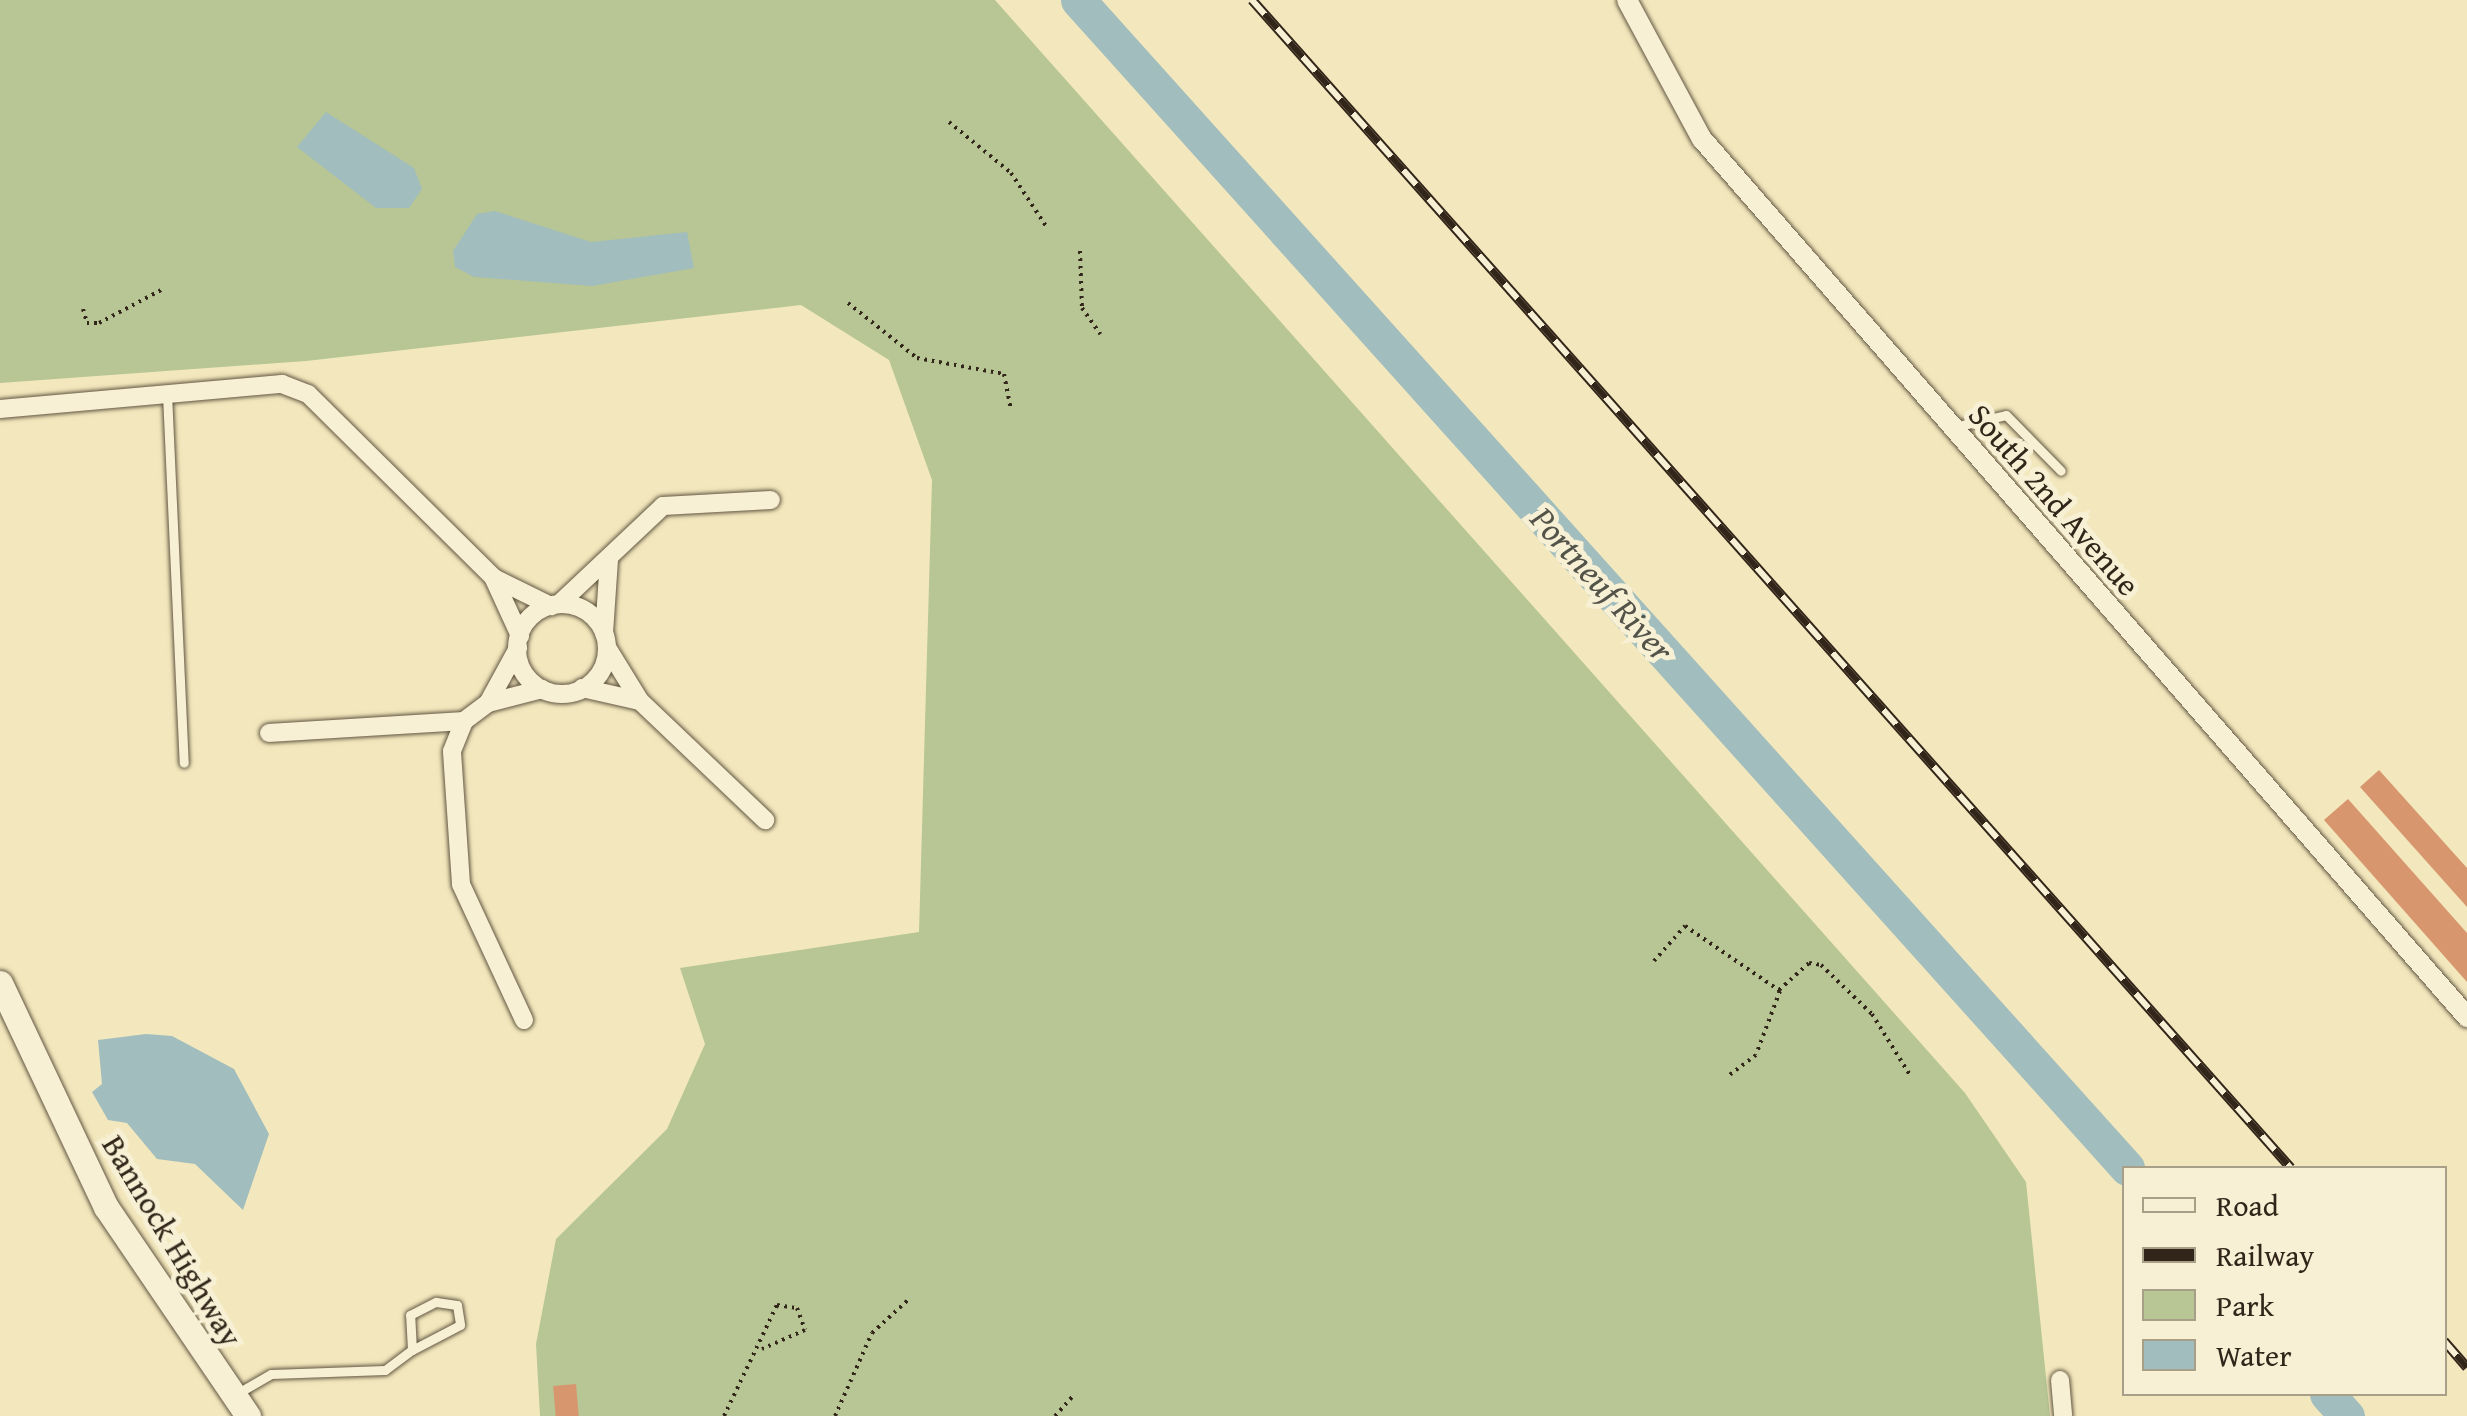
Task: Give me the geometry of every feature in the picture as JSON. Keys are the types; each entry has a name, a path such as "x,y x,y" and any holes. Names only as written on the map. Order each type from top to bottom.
{"main road":[{"name":"Bannock Highway","path":"0,983 106,1207 240,1407"}],"street":[{"name":"South 2nd Avenue","path":"1626,0 1702,139 2467,1017"},
{"path":"0,409 282,384 308,394 494,578 555,605 587,611 640,701 765,820"},
{"path":"488,703 519,642 664,506 772,500"},
{"path":"582,688 599,674 606,640 610,560"},
{"path":"494,578 519,642 523,671 542,689"},
{"path":"524,1020 461,884 452,750 464,722 488,703 542,689 582,688 640,701"},
{"path":"268,733 464,722"},
{"path":"2060,1380 2064,1416"}],"lane":[{"path":"167,394 184,763"},
{"path":"1951,428 2006,415 2062,471"},
{"path":"240,1407 271,1374 385,1370 412,1350 460,1325 457,1305 436,1302 410,1315 412,1350"}],"path":[{"path":"948,122 1011,173 1046,226"},
{"path":"1080,250 1082,308 1100,334"},
{"path":"82,310 87,322 99,322 163,290"},
{"path":"848,303 917,358 1004,374 1011,410"},
{"path":"1654,961 1685,926 1780,991"},
{"path":"1727,1077 1756,1055 1780,991 1810,963 1820,964 1872,1014 1910,1076"},
{"path":"835,1416 872,1333 908,1300"},
{"path":"724,1416 762,1348 778,1305 797,1308 804,1330 762,1348"},
{"path":"1055,1416 1074,1395"}],"green space":[{"path":"0,0 995,0 1965,1093 2026,1182 2050,1416 540,1416 536,1344 556,1239 667,1129 705,1044 680,968 919,932 932,480 889,360 801,305 306,361 0,383"}],"water":[{"path":"326,112 414,168 422,189 409,208 376,208 297,147"},
{"path":"495,211 591,242 687,232 694,268 592,286 474,277 455,267 453,251 477,214"},
{"path":"146,1034 172,1036 234,1069 269,1134 243,1210 195,1164 157,1159 127,1123 108,1120 92,1092 102,1084 98,1040"}],"building":[{"path":"2379,770 2467,868 2467,907 2360,787"},
{"path":"2348,799 2467,933 2467,982 2324,820"},
{"path":"576,1384 579,1416 556,1416 553,1386"}],"waterway":[{"name":"Portneuf River","path":"1078,0 2125,1166"},
{"name":"Portneuf River","path":"2329,1396 2347,1416"}],"railway":[{"path":"1252,0 2289,1166"},
{"path":"2447,1344 2467,1367"}]}
